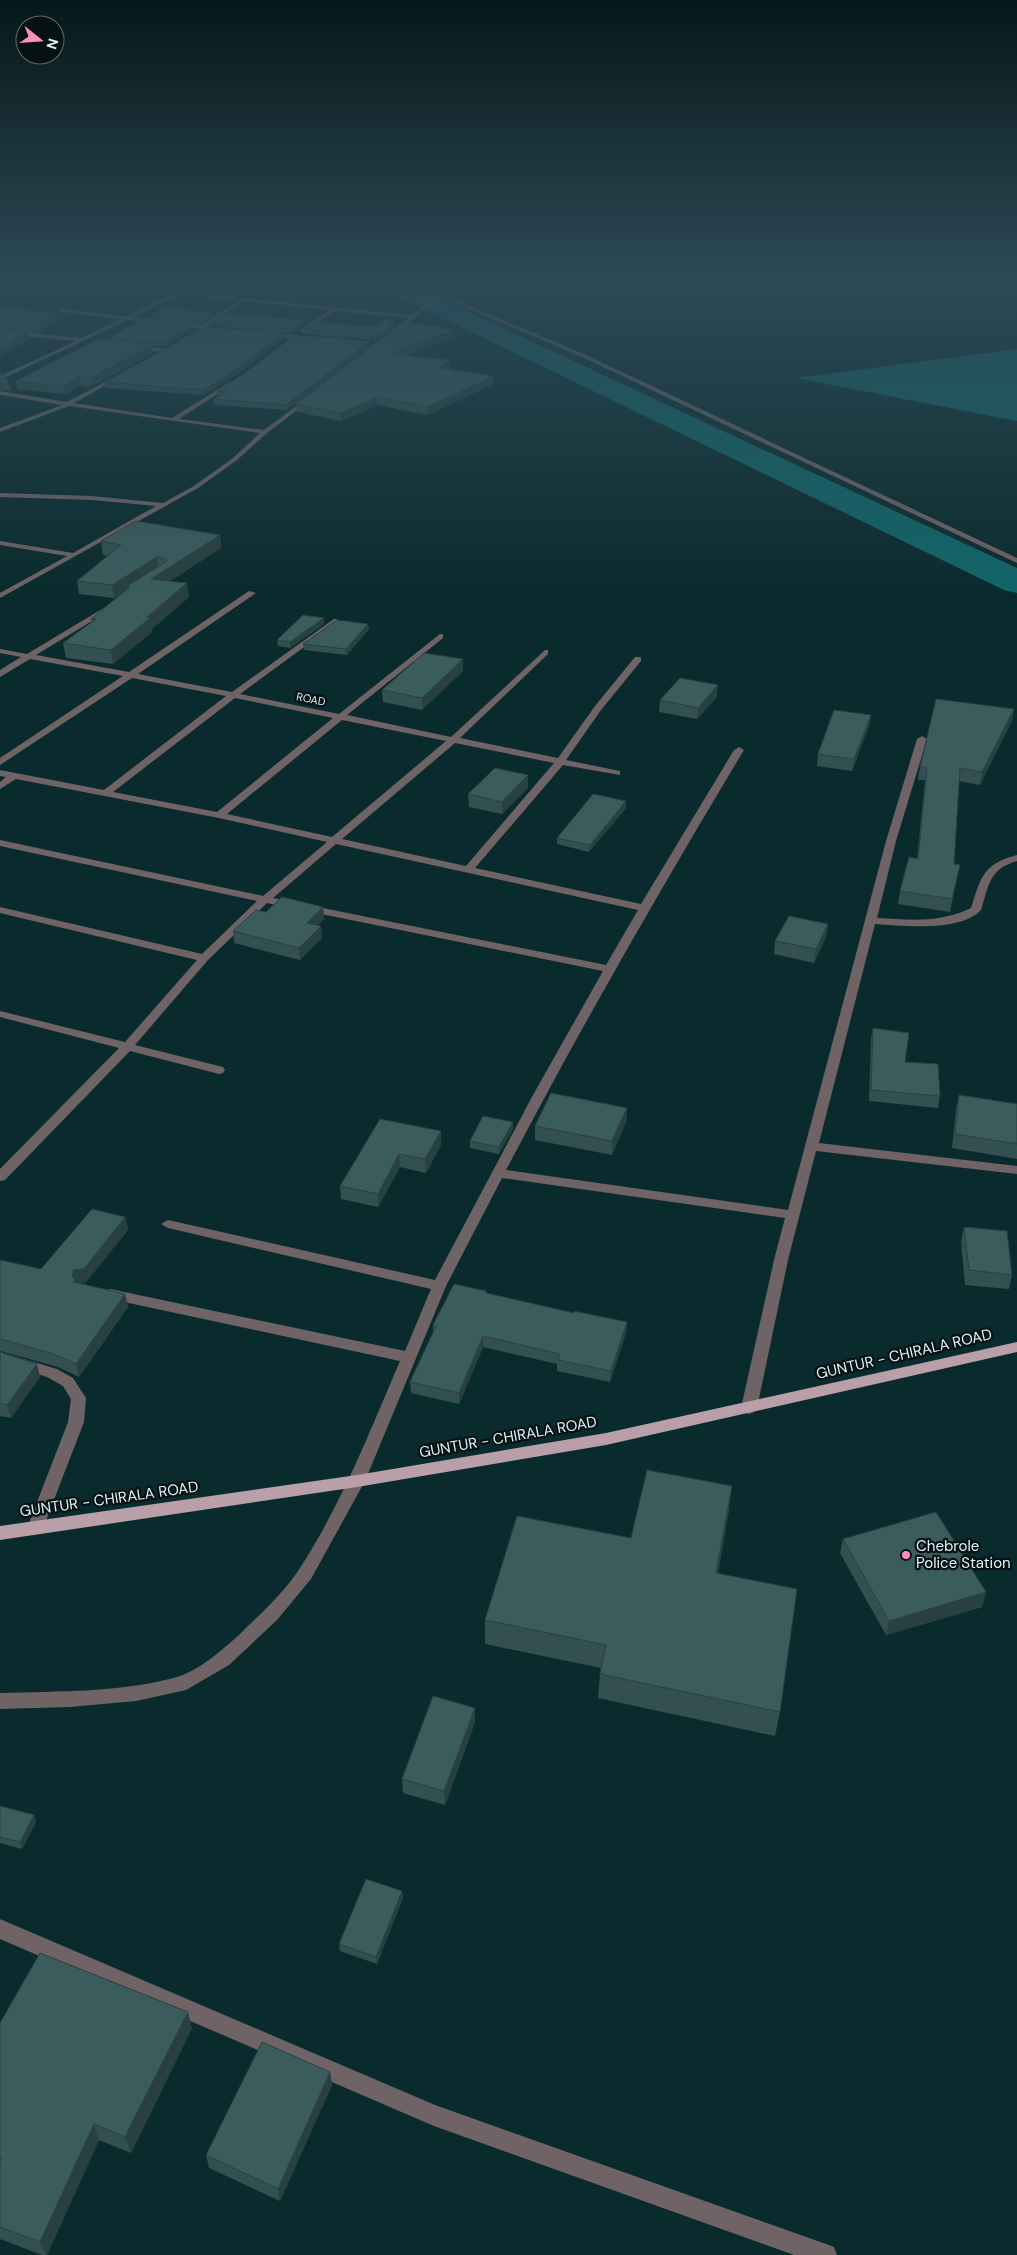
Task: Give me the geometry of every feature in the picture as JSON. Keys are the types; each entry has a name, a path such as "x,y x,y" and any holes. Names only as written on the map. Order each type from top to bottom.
{"main road":[{"name":"GUNTUR - CHIRALA ROAD","path":"0,1533 357,1481 606,1439 1017,1346"}],"street":[{"path":"0,430 67,405 102,385"},
{"path":"173,420 227,385"},
{"path":"646,385 1017,560"},
{"path":"0,596 166,505 218,472 265,432 318,392"},
{"path":"0,393 67,405 265,432"},
{"path":"0,495 92,498 166,505"},
{"path":"0,543 74,555"},
{"path":"0,590 9,591"},
{"path":"0,762 252,594"},
{"path":"0,674 112,605"},
{"path":"106,794 232,695 334,621"},
{"path":"219,815 440,636"},
{"name":"ROAD","path":"0,651 232,695 617,773"},
{"path":"0,1177 127,1047 204,958 265,899 453,740 545,652"},
{"path":"469,869 560,762 598,708 638,659"},
{"path":"749,1408 781,1260 891,841 922,739"},
{"path":"0,1701 70,1699 136,1693 186,1682 223,1660 271,1615 305,1574 357,1481 439,1286 500,1173 539,1095 644,908 739,750"},
{"path":"0,773 219,815 644,908"},
{"path":"0,786 14,776"},
{"path":"0,843 265,899 610,968"},
{"path":"871,920 933,924 960,919 976,910 989,871 1000,862 1017,858"},
{"path":"0,910 204,958"},
{"path":"0,1014 219,1070"},
{"path":"812,1146 1017,1170"},
{"path":"500,1173 793,1215"},
{"path":"168,1224 439,1286"},
{"path":"92,1290 409,1357"},
{"path":"0,1357 52,1373 68,1382 79,1398 76,1422 35,1528"},
{"path":"0,1929 434,2115 826,2255"}],"water":[{"path":"833,385 1017,385 1017,421"}],"building":[{"path":"145,385 211,385 204,390"},
{"path":"226,385 312,385 286,405 214,399 225,392 217,391"},
{"path":"320,385 474,385 427,407 378,397 341,413 296,404"},
{"path":"136,521 220,535 151,579 187,583 147,617 150,618 111,650 63,643 96,619 91,619 130,587 127,586 167,561 157,557 112,585 77,581 121,545 101,541"},
{"path":"303,615 324,618 290,642 277,640"},
{"path":"337,620 368,624 346,649 303,644"},
{"path":"424,653 463,659 422,698 382,690"},
{"path":"680,678 718,685 698,708 660,700"},
{"path":"936,699 1014,709 982,772 960,768 954,864 960,865 952,899 900,891 909,857 918,859 927,768 920,767"},
{"path":"834,710 871,715 854,759 818,754"},
{"path":"495,768 528,775 502,802 468,794"},
{"path":"593,794 626,801 590,845 557,838"},
{"path":"282,897 323,907 307,923 321,926 299,948 233,931 256,910 266,912"},
{"path":"789,916 828,924 816,949 775,941"},
{"path":"873,1028 909,1033 905,1062 938,1064 940,1096 871,1090"},
{"path":"551,1093 627,1108 612,1141 535,1126"},
{"path":"959,1095 1017,1104 1017,1144 955,1134"},
{"path":"483,1116 513,1122 499,1147 470,1141"},
{"path":"380,1119 441,1131 425,1159 399,1154 378,1194 340,1186"},
{"path":"92,1209 125,1217 84,1269 74,1270 72,1276 75,1280 73,1282 125,1294 76,1364 54,1354 0,1339 0,1260 41,1269"},
{"path":"964,1227 1007,1231 1012,1275 969,1270"},
{"path":"454,1284 574,1313 574,1311 627,1322 611,1371 558,1360 560,1354 483,1336 459,1393 410,1382 436,1326 433,1325"},
{"path":"0,1352 37,1364 7,1405 0,1403"},
{"path":"647,1470 732,1486 716,1573 797,1589 780,1712 600,1674 606,1645 485,1620 517,1516 631,1538"},
{"path":"936,1512 986,1592 889,1621 843,1539"},
{"path":"433,1696 475,1708 444,1791 402,1779"},
{"path":"0,1806 34,1815 20,1842 0,1837"},
{"path":"366,1879 402,1891 376,1957 339,1944"},
{"path":"40,1953 188,2012 125,2137 94,2124 40,2242 0,2227 0,2162 2,2159 0,2158 0,2023"},
{"path":"262,2042 330,2072 278,2189 206,2155"}],"waterway":[{"path":"603,385 1017,582"}],"place":[{"name":"Chebrole Police Station","path":"906,1555"}]}
